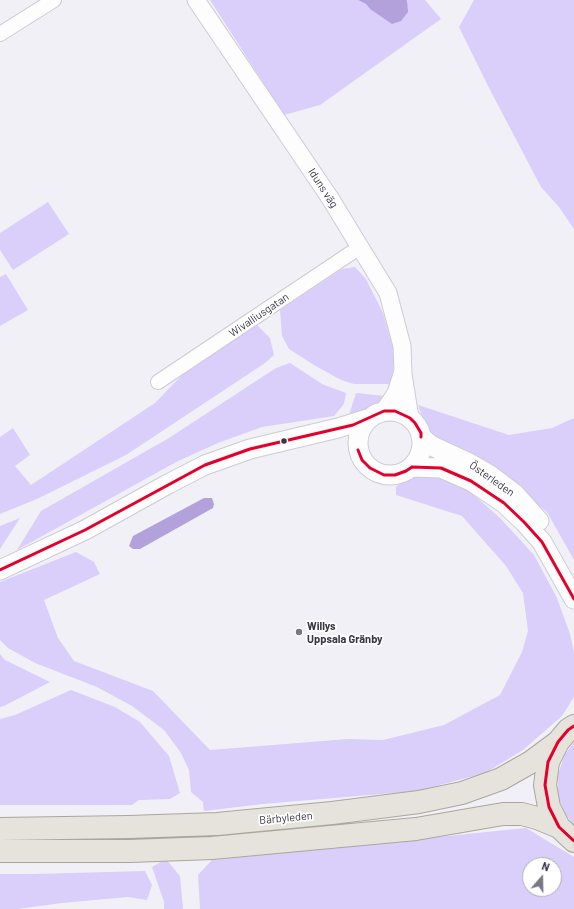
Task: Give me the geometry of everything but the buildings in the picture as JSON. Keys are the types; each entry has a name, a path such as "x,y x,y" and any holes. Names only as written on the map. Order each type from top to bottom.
{"main road":[{"path":"0,570 85,530 205,465 250,449 353,425 376,415 395,411 410,418 416,423 421,433 422,444 418,458 412,467 406,471 395,475 384,475 370,468 362,460 358,450 357,438 361,428 376,415"},
{"path":"318,434 349,444 358,450"},
{"name":"Österleden","path":"421,437 432,446 470,463 490,475 515,494 537,518 574,579"},
{"name":"Österleden","path":"412,467 441,468 471,481 504,503 542,542 574,599"},
{"path":"567,834 549,807 545,785 548,762 558,742 568,730 574,726"},
{"name":"Bärbyleden","path":"0,828 128,827 217,824 332,814 419,802 462,793 500,779 531,762 558,742"},
{"path":"0,851 130,851 212,848 416,829 503,814 522,814 537,818 567,834"}],"street":[{"path":"0,34 54,0"},
{"name":"Iduns väg","path":"196,0 325,191 388,293 402,346 403,371 396,393 376,415"},
{"name":"Wivalliusgatan","path":"158,382 360,247"},
{"path":"403,371 410,418"}],"shaded area":[{"path":"210,0 358,0 366,4 370,9 408,2 407,0 425,0 441,19 320,105 284,115"},
{"path":"358,0 407,0 408,12 401,21 392,24 370,9 366,4"},
{"path":"474,0 574,0 574,229 559,207 541,187 459,27"},
{"path":"48,202 69,234 13,270 0,250 0,233"},
{"path":"355,267 366,279 383,313 395,355 391,384 354,384 341,380 289,349 282,336 280,310 342,269"},
{"path":"6,274 28,310 0,326 0,277"},
{"path":"256,324 270,338 274,355 265,363 126,455 37,499 0,514 0,437 13,428 30,455 15,466 31,485 155,403 181,376"},
{"path":"290,363 322,384 346,393 344,404 334,416 262,427 218,443 178,461 17,550 41,511 169,438 276,368"},
{"path":"356,393 385,396 376,405 349,415"},
{"path":"418,405 509,435 552,428 574,418 574,560 547,512 491,469 439,443 424,422"},
{"path":"412,475 433,476 465,487 500,518 534,555 557,598 570,634 574,652 574,697 562,716 523,750 485,773 417,791 263,804 204,811 203,802 191,792 189,770 181,753 164,730 132,706 97,687 35,663 8,648 0,640 0,582 76,552 94,562 100,574 44,600 58,638 74,661 153,691 210,750 348,739 383,740 444,725 500,695 522,652 528,631 523,593 506,566 462,516 396,495 396,487"},
{"path":"204,498 212,498 214,504 213,508 140,549 133,549 129,546 133,536"},
{"path":"20,518 0,549 0,526"},
{"path":"0,654 5,660 50,682 0,707"},
{"path":"71,690 115,707 140,722 169,756 180,793 170,799 139,800 132,805 0,805 0,719 15,715"},
{"path":"574,743 574,825 565,814 558,795 558,774 565,754"},
{"path":"526,828 574,857 574,909 200,909 198,875 212,860"},
{"path":"166,859 180,876 183,909 164,909 164,902 152,867"},
{"path":"145,871 152,885 147,900 128,897 17,909 0,909 0,874"}],"transit line":[{"path":"0,570 85,530 205,465 250,449 353,425 384,411 395,411 410,418 421,433 421,437"},
{"path":"358,450 362,460 370,468 384,475 395,475 412,467"},
{"path":"412,467 441,468 471,481 504,503 542,542 574,599"},
{"path":"574,726 568,730 558,742 548,762 545,785 549,807 559,827 574,841"}],"place":[{"name":"Willys Uppsala Gränby","path":"299,632"}]}
